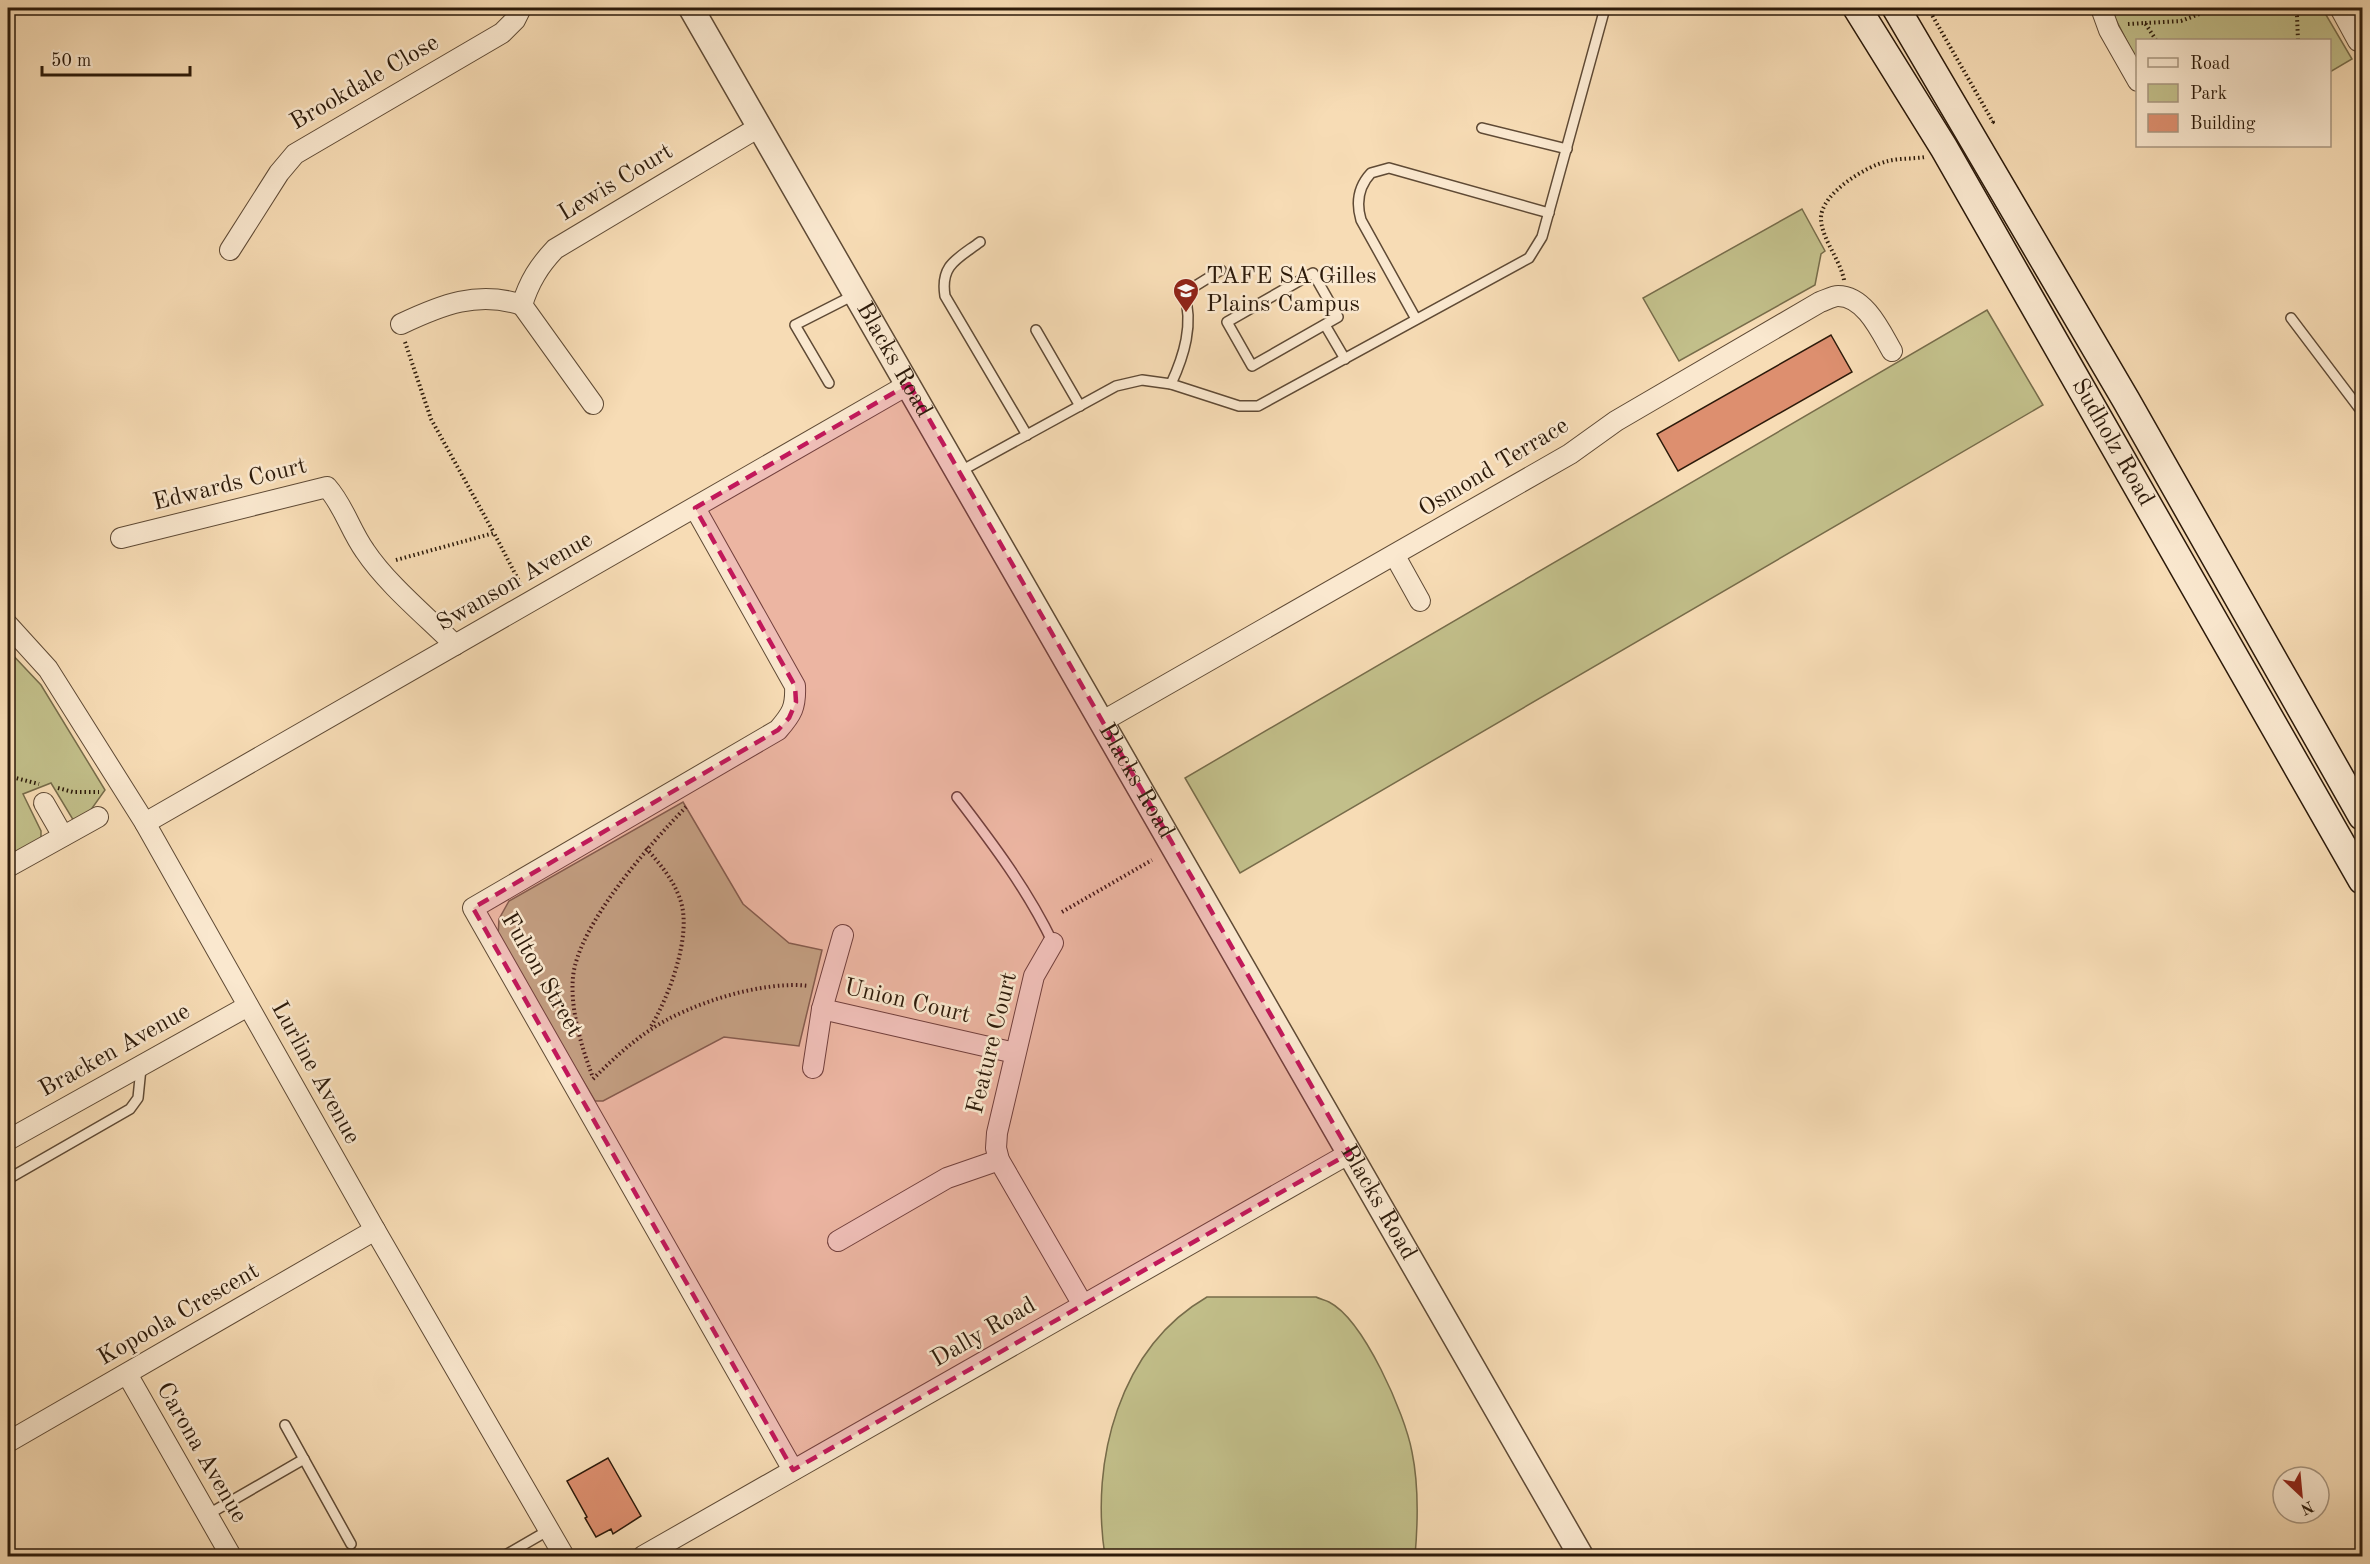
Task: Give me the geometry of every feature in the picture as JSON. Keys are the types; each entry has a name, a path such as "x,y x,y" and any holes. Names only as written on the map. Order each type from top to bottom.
{"main road":[{"name":"Sudholz Road","path":"1857,8 1944,148 2362,880"},
{"name":"Sudholz Road","path":"1896,8 2126,400 2362,816"}],"street":[{"name":"Brookdale Close","path":"230,250 279,172 295,153 502,33 515,20 521,8"},
{"name":"Blacks Road","path":"692,8 1581,1557"},
{"path":"2101,8 2109,30 2136,77"},
{"path":"2340,8 2358,41"},
{"name":"Lewis Court","path":"522,305 529,284 541,264 555,249 759,127"},
{"path":"1838,296 1851,299 1868,312 1892,351"},
{"name":"Osmond Terrace","path":"1103,721 1570,454 1636,410 1820,302 1838,296"},
{"path":"403,333 435,308 459,301 503,298 522,305 593,404"},
{"name":"Swanson Avenue","path":"145,823 909,384"},
{"name":"Edwards Court","path":"121,538 327,487 337,499 360,543 379,569 455,645"},
{"name":"Fulton Street","path":"695,508 795,686 796,702 789,718 778,730 473,908 793,1470"},
{"path":"1395,556 1420,602"},
{"name":"Lurline Avenue","path":"8,625 48,669 145,823 375,1230 564,1557"},
{"path":"44,803 63,836"},
{"path":"8,867 98,817"},
{"name":"Union Court","path":"813,1068 822,1009 843,935"},
{"name":"Feature Court","path":"1053,943 1034,976 1014,1053 997,1133 996,1148 999,1160 1083,1305"},
{"name":"Bracken Avenue","path":"8,1140 248,1006"},
{"name":"Union Court","path":"822,1009 1014,1053"},
{"name":"Dally Road","path":"643,1557 1350,1154"},
{"path":"838,1241 947,1178 999,1160"},
{"name":"Kopoola Crescent","path":"8,1442 375,1230"},
{"name":"Carona Avenue","path":"127,1374 231,1557"}],"lane":[{"path":"959,472 1116,386 1142,380 1171,384 1239,406 1258,406 1529,258 1542,237 1605,8"},
{"path":"1482,128 1567,149"},
{"path":"1416,319 1361,220 1357,207 1361,189 1371,173 1389,168 1549,213"},
{"path":"980,242 950,265 944,274 945,296 1027,435"},
{"path":"1171,384 1186,341 1189,315 1184,293 1221,270"},
{"path":"1313,273 1338,317 1325,325 1252,366 1227,322 1313,273"},
{"path":"829,383 795,325 857,294"},
{"path":"2291,318 2362,412"},
{"path":"1325,325 1344,359"},
{"path":"1036,330 1080,406"},
{"path":"957,797 1012,870 1039,914 1053,943"},
{"path":"8,1179 130,1109 138,1098 141,1065"},
{"path":"285,1425 351,1544"},
{"path":"207,1515 304,1459"},
{"path":"504,1557 549,1530"}],"path":[{"path":"1928,8 1993,122"},
{"path":"2121,20 2129,24 2181,21 2215,8"},
{"path":"2292,8 2297,16 2298,39"},
{"path":"2145,23 2155,39"},
{"path":"1838,296 1845,279 1825,234 1821,219 1823,204 1835,189 1887,161 1929,157"},
{"path":"403,333 431,418 521,585"},
{"path":"395,560 494,533"},
{"path":"597,1086 585,1055 573,999 573,976 579,951 591,928 646,848 686,807"},
{"path":"646,848 666,871 681,900 684,924 669,989 649,1031"},
{"path":"1062,912 1152,860"},
{"path":"593,1079 649,1031 679,1014 725,997 796,984 812,987"}],"highlighted area":[{"path":"909,384 1350,1153 793,1470 473,908 778,730 789,718 796,702 795,686 695,508"}],"green space":[{"path":"2121,8 2322,8 2352,59 2331,71 2331,39 2136,39 2136,59 2112,12"},
{"path":"1802,209 1825,251 1821,254 1815,285 1679,361 1643,298"},
{"path":"1987,310 2043,405 1240,873 1185,778"},
{"path":"8,650 41,685 105,790 78,828 51,783 23,794 41,831 41,848 8,867"},
{"path":"683,802 743,904 789,943 822,950 799,1046 724,1037 603,1101 595,1101 498,937 499,919 509,901"},
{"path":"1207,1297 1316,1297 1329,1302 1342,1312 1356,1328 1381,1370 1408,1435 1417,1491 1415,1556 1105,1556 1101,1520 1102,1483 1107,1446 1117,1410 1132,1376 1152,1346 1177,1319"}],"building":[{"path":"1831,335 1852,372 1678,471 1657,434"},
{"path":"608,1458 641,1516 613,1534 611,1529 596,1537 567,1481"}],"place":[{"name":"TAFE SA Gilles Plains Campus","path":"1186,314"}]}
